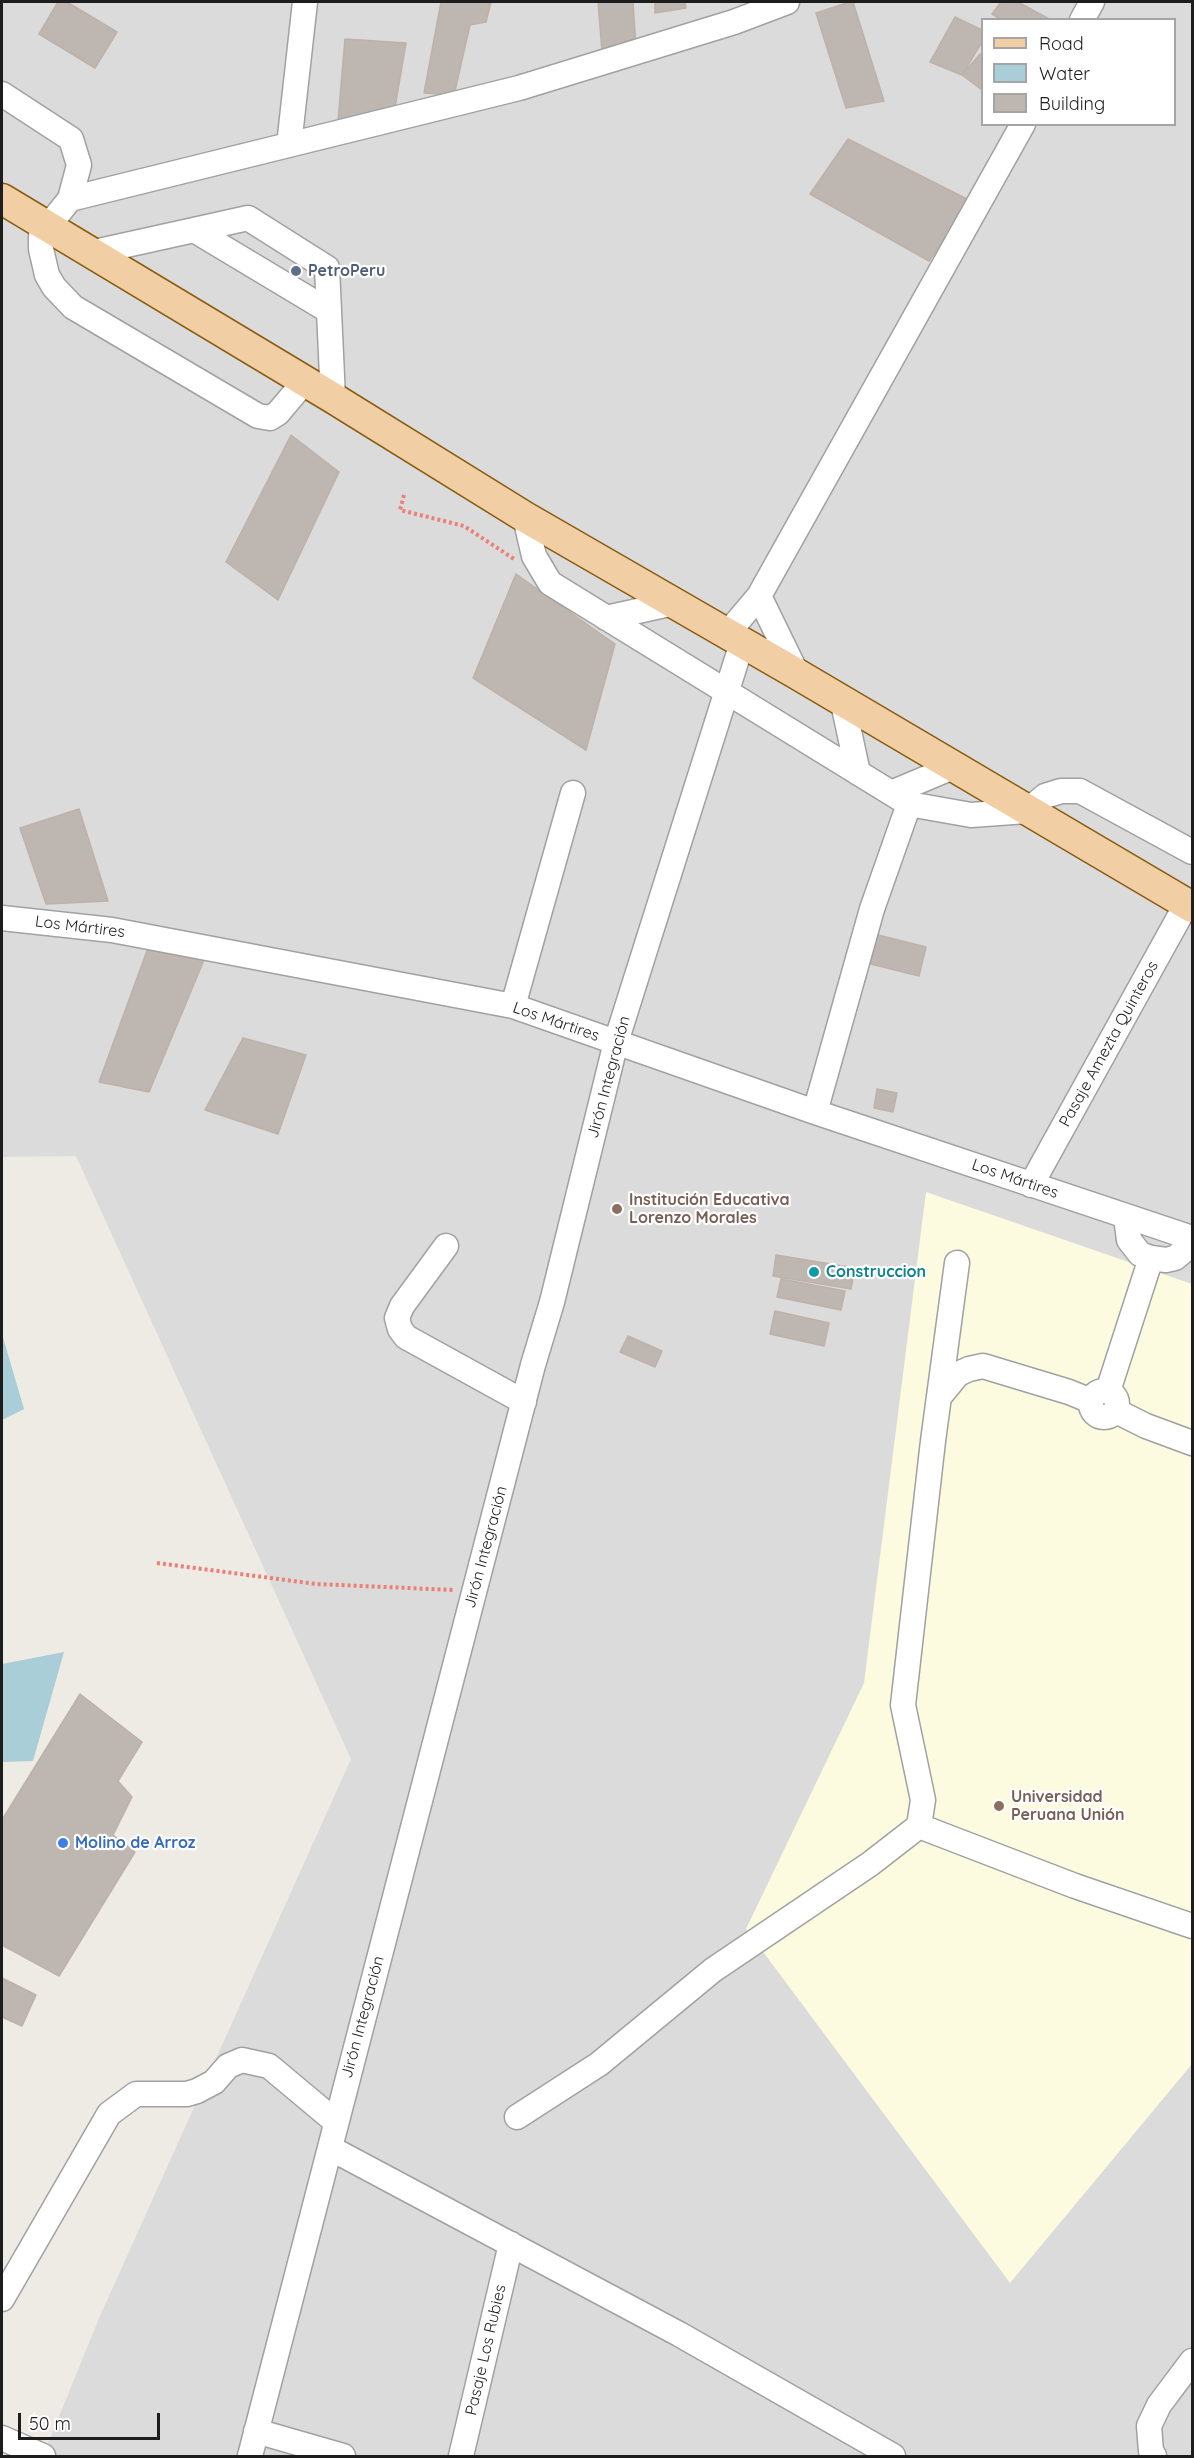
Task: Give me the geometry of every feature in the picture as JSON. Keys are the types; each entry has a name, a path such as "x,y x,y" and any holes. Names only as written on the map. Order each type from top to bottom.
{"main road":[{"path":"2,199 333,398 525,517 1190,905"}],"street":[{"path":"289,145 305,2"},
{"path":"70,199 519,88 734,22 787,2"},
{"path":"1083,18 1092,2"},
{"path":"2,94 71,138 79,165 70,199 41,235 41,249 47,275 63,298 94,321 258,416 270,418 278,413 305,381"},
{"path":"735,639 1022,126"},
{"path":"90,253 248,218 327,268 333,398"},
{"path":"194,231 329,311"},
{"path":"525,517 534,556 550,583 900,799 971,815 1027,811 1046,796 1061,791 1080,791 1192,852"},
{"path":"759,597 797,674"},
{"path":"606,618 674,603"},
{"name":"Jirón Integración","path":"250,2457 552,1302 616,1042 727,692 735,639"},
{"path":"843,703 858,773"},
{"path":"815,1112 872,909 900,799 953,767"},
{"path":"513,1006 573,793"},
{"name":"Pasaje Amezta Quinteros","path":"1031,1185 1190,905"},
{"name":"Los Mártires","path":"2,918 112,930 513,1006 815,1112 1192,1238"},
{"path":"1130,1218 1127,1232 1129,1240 1140,1254 1151,1258 1166,1260 1175,1258 1187,1248 1192,1238"},
{"path":"446,1246 402,1306 397,1318 400,1329 406,1337 524,1402"},
{"path":"1105,1401 1151,1258"},
{"path":"517,2117 599,2064 713,1970 870,1864 919,1826 923,1800 903,1705 957,1263"},
{"path":"939,1396 958,1374 969,1368 983,1366 1105,1401 1146,1426 1192,1443"},
{"path":"919,1826 1075,1886 1192,1926"},
{"path":"2,2299 109,2114 136,2094 187,2094 213,2082 228,2066 242,2060 257,2062 283,2075 336,2122"},
{"path":"330,2148 679,2334 893,2457"},
{"name":"Pasaje Los Rubies","path":"460,2457 511,2244"},
{"path":"1154,2457 1151,2451 1149,2426 1159,2405 1192,2361"},
{"path":"256,2431 343,2457"},
{"path":"2,2438 43,2457"}],"path":[{"path":"404,495 400,510 464,526 550,583"},
{"path":"157,1563 316,1584 475,1590"}],"shaded area":[{"path":"2,2 1192,2 1192,2456 43,2456 100,2316 351,1759 76,1156 2,1157"},
{"name":"Universidad Peruana Unión","path":"926,1192 1192,1284 1192,2064 1010,2283 746,1929 864,1683"}],"water":[{"path":"2,1334 24,1409 2,1420"},
{"path":"64,1652 33,1761 2,1762 2,1664"}],"building":[{"path":"58,2 67,2 117,32 95,68 39,34"},
{"path":"441,2 491,2 486,22 470,25 454,95 424,93"},
{"path":"598,2 633,2 636,47 602,51"},
{"path":"655,2 685,2 686,8 655,13"},
{"path":"853,2 884,101 846,108 816,13"},
{"path":"1001,2 1018,2 1047,18 999,18 992,14"},
{"path":"955,17 981,30 981,44 962,75 930,62"},
{"path":"345,39 406,43 395,107 338,121"},
{"path":"980,54 981,54 981,89 962,75"},
{"path":"848,139 971,201 929,261 810,194"},
{"path":"291,435 339,472 278,600 226,562"},
{"path":"516,574 615,644 586,750 473,678"},
{"path":"79,809 108,901 46,904 20,828"},
{"path":"874,934 926,947 919,976 867,963"},
{"path":"148,948 204,960 149,1092 99,1082"},
{"path":"243,1038 306,1055 278,1134 205,1110"},
{"path":"877,1089 897,1093 893,1112 874,1108"},
{"name":"Construccion","path":"776,1255 855,1268 851,1289 773,1276"},
{"name":"Construccion","path":"781,1279 845,1291 841,1310 777,1297"},
{"name":"Construccion","path":"775,1311 829,1323 824,1346 770,1334"},
{"path":"628,1336 662,1351 655,1367 620,1352"},
{"name":"Molino de Arroz","path":"80,1694 142,1742 118,1781 132,1797 113,1835 135,1852 59,1976 2,1945 2,1820"},
{"path":"2,1978 36,1995 22,2026 2,2017"}],"place":[{"name":"PetroPeru","path":"296,271"},
{"name":"Institución Educativa Lorenzo Morales","path":"617,1209"},
{"name":"Construccion","path":"814,1272"},
{"name":"Universidad Peruana Unión","path":"999,1806"},
{"name":"Molino de Arroz","path":"63,1843"}]}
